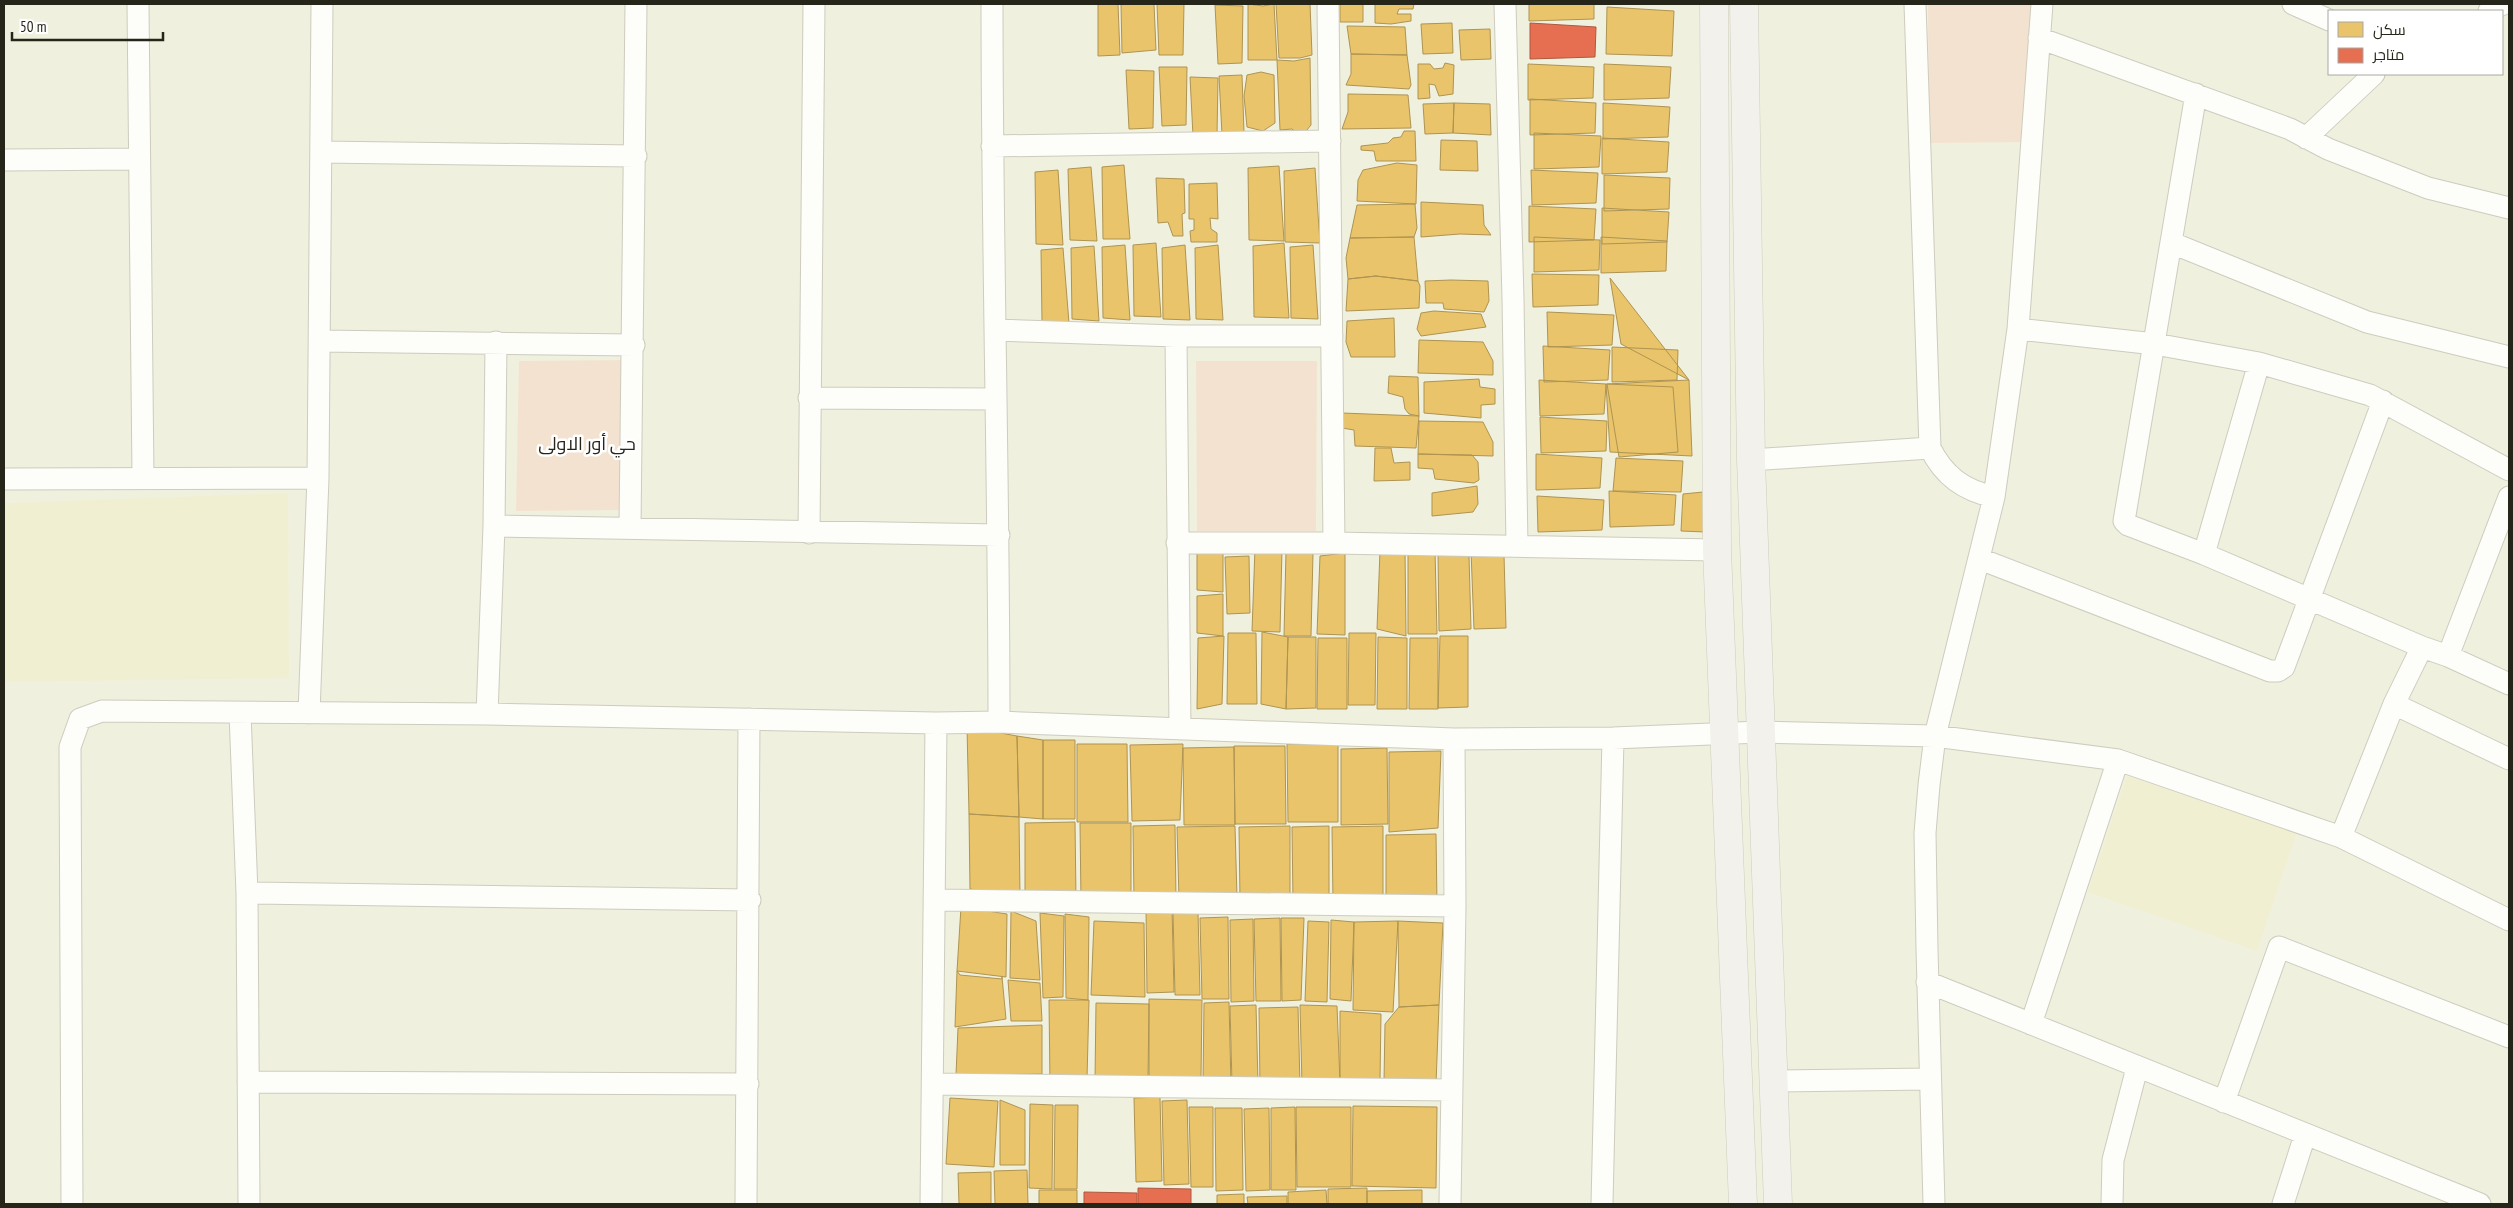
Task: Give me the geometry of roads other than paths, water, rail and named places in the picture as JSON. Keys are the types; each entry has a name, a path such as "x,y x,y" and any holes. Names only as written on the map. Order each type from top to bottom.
{"street":[{"path":"138,4 138,159 143,477"},
{"path":"309,713 318,478 322,4"},
{"path":"630,528 634,345 636,4"},
{"path":"809,533 814,4"},
{"path":"992,4 995,400 999,535 999,722"},
{"path":"1328,4 1334,543"},
{"path":"1504,4 1513,300 1517,546"},
{"path":"1714,4 1717,550 1723,734 1744,1204"},
{"path":"1744,4 1751,460 1778,1204"},
{"path":"1915,4 1930,448 1937,463 1948,476 1962,486 1977,493 1994,497"},
{"path":"1934,1204 1929,1078 1925,833 1935,736 1994,497 2018,329 2042,4"},
{"path":"2294,4 2328,20"},
{"path":"2492,10 2503,4"},
{"path":"2039,38 2290,129 2328,149 2428,188 2508,201"},
{"path":"2306,138 2373,75"},
{"path":"2196,94 2156,344 2124,521 2128,525 2204,554 2422,647 2448,656 2509,684"},
{"path":"992,146 1330,141"},
{"path":"322,152 636,156"},
{"path":"4,160 138,159"},
{"path":"2172,243 2366,322 2509,357"},
{"path":"2018,329 2156,344 2258,363 2383,401 2509,470"},
{"path":"995,330 1176,336 1332,336"},
{"path":"1176,336 1180,729"},
{"path":"320,341 634,345"},
{"path":"487,714 494,526 496,342"},
{"path":"2204,554 2258,363"},
{"path":"809,398 995,400"},
{"path":"1980,559 2270,671 2278,671 2284,667 2383,401"},
{"path":"1751,460 1930,448"},
{"path":"4,479 143,477 318,478"},
{"path":"2448,656 2509,497"},
{"path":"494,526 999,535"},
{"path":"1177,544 1334,543 1717,550"},
{"path":"2341,837 2394,704 2422,647"},
{"path":"2394,704 2509,759"},
{"path":"72,1204 70,747 80,720 102,711 487,714 936,723 999,722 1454,738 1613,738 1760,732 1935,736 2118,760 2341,837 2509,920"},
{"path":"240,713 247,893 248,1204"},
{"path":"746,1204 750,719"},
{"path":"931,1204 936,723"},
{"path":"1450,1204 1455,906 1454,738"},
{"path":"1602,1204 1613,738"},
{"path":"2031,1024 2118,760"},
{"path":"247,893 750,900"},
{"path":"935,900 1455,906"},
{"path":"2224,1102 2279,947 2509,1037"},
{"path":"1927,982 2471,1203"},
{"path":"2112,1204 2113,1160 2137,1068"},
{"path":"1773,1082 1929,1078"},
{"path":"248,1082 748,1084"},
{"path":"932,1084 1452,1090"},
{"path":"2283,1204 2305,1134"}],"district":[{"name":"حي أور الاولى","path":"587,443"}]}
